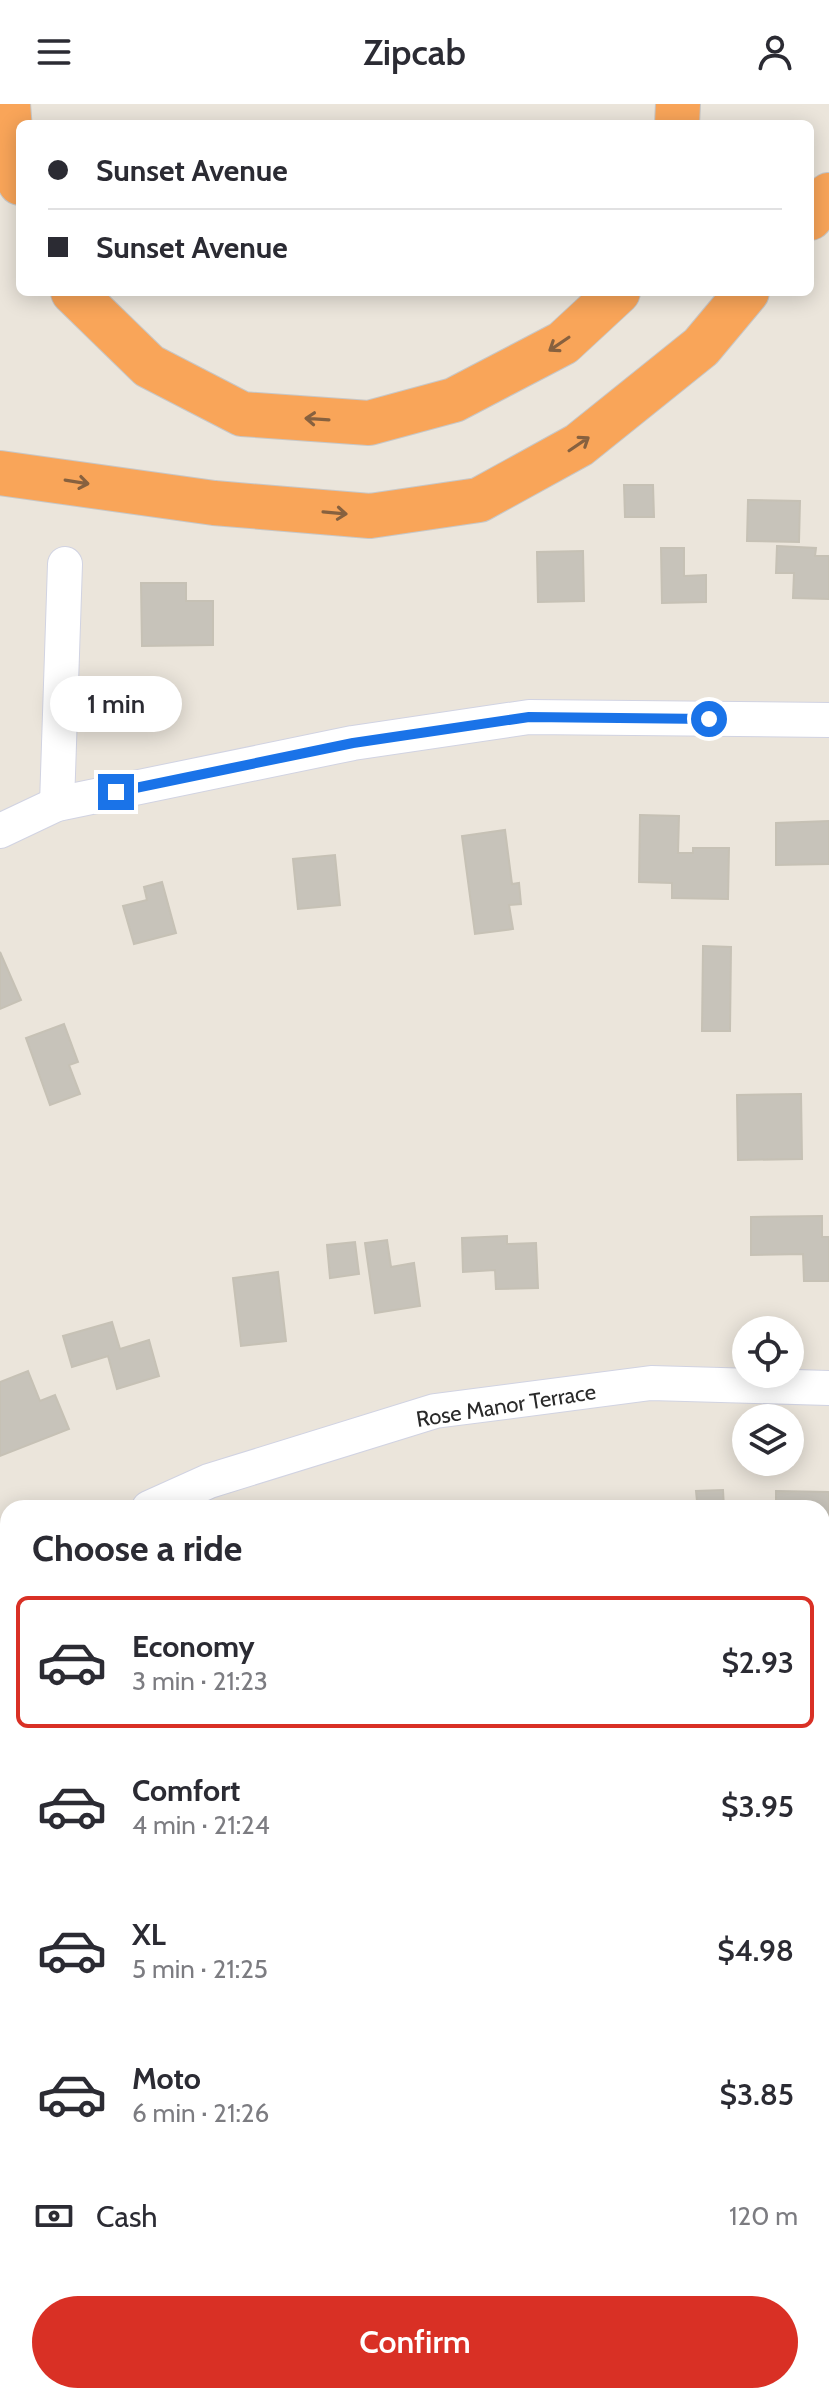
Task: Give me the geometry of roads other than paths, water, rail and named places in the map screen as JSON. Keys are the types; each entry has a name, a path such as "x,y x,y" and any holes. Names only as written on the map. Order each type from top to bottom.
{"highway":[{"path":"8,104 16,175"},
{"path":"814,213 829,195"},
{"path":"77,296 149,366 242,414 369,423 454,400 549,351 563,343 614,296"},
{"path":"0,473 214,503 370,516 479,500 579,445 701,347 744,296"}],"street":[{"path":"57,804 65,564"},
{"path":"0,831 57,804 353,743 529,717 829,720"},
{"name":"Rose Manor Terrace","path":"167,1500 209,1481 435,1411 651,1383 829,1388"}]}
